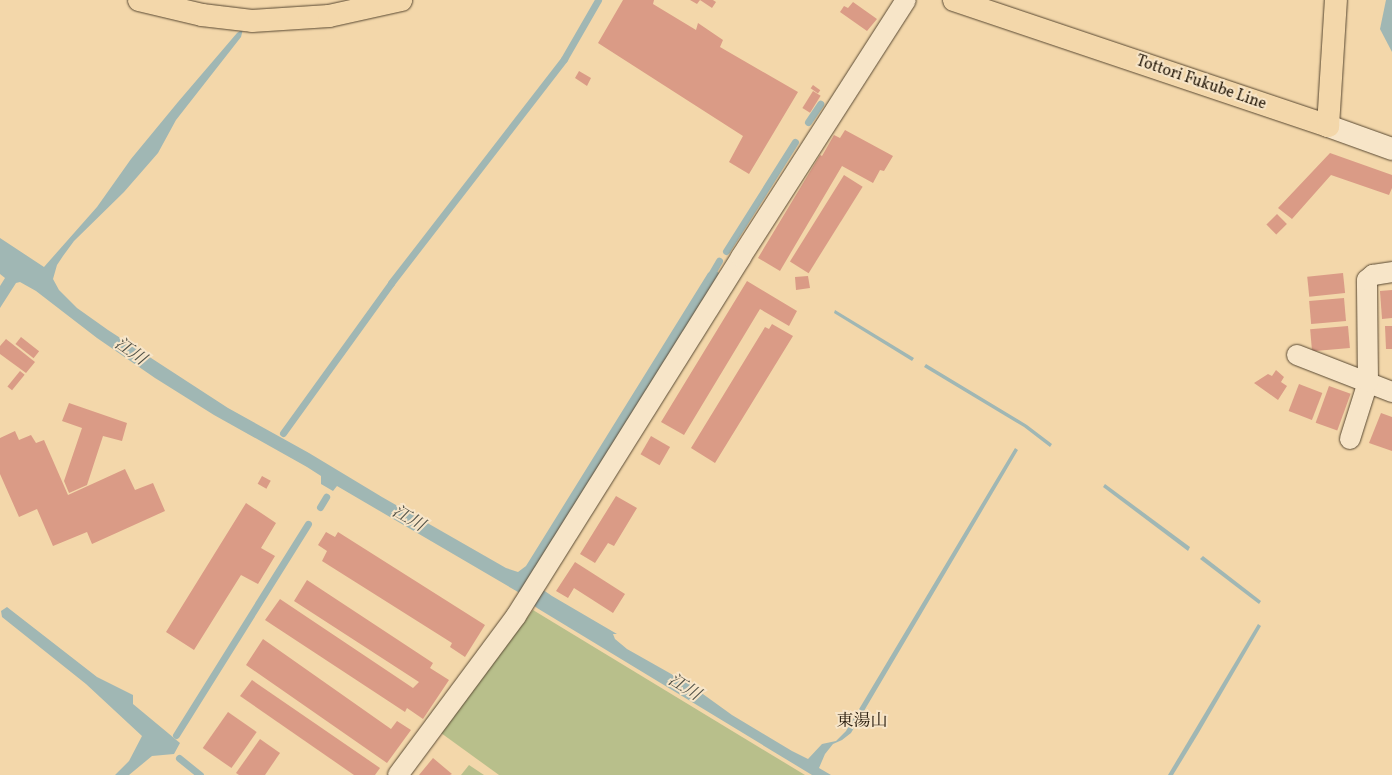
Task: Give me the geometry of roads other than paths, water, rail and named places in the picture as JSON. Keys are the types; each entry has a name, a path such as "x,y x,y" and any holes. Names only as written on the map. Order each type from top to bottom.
{"main road":[{"path":"139,0 202,16 252,21 329,16 401,0"},
{"name":"Tottori Fukube Line","path":"954,0 1328,126"},
{"path":"1336,0 1328,126 1392,149"}],"street":[{"path":"398,775 516,616 741,257 906,0"},
{"path":"1350,439 1368,382 1367,280 1373,276 1392,272"},
{"path":"1297,355 1392,392"}],"water":[{"path":"1386,0 1392,0 1392,52 1380,29"},
{"name":"江川","path":"243,29 241,37 176,120 158,153 124,192 74,241 63,256 57,265 53,279 59,290 77,308 108,330 228,408 309,453 506,568 518,572 526,566 708,273 714,269 719,273 530,581 552,596 617,634 613,634 615,639 627,649 689,684 732,715 792,751 808,759 822,744 836,741 846,731 1015,448 1018,450 851,733 842,740 833,744 825,754 819,768 831,775 812,775 537,608 518,592 337,486 333,491 321,484 321,476 214,415 155,378 97,338 36,291 20,282 16,283 0,308 0,286 5,278 0,274 0,238 44,267 97,207 131,159 178,102 237,33"},
{"path":"835,310 914,358 912,361 834,313"},
{"path":"926,364 1027,425 1052,444 1050,447 1024,427 924,367"},
{"path":"1105,484 1190,547 1188,551 1103,487"},
{"path":"1203,556 1261,601 1259,604 1200,559"},
{"path":"7,607 97,677 133,695 133,704 180,743 174,754 152,756 129,775 115,775 129,761 142,736 86,684 2,617 1,611"},
{"path":"1258,624 1261,626 1198,734 1173,775 1168,775"}],"waterway":[{"path":"283,433 391,283 564,59 598,0"},
{"path":"808,122 820,104"},
{"path":"726,251 795,142"},
{"path":"709,278 719,261"},
{"path":"320,507 326,497"},
{"path":"176,735 308,524"},
{"path":"179,758 200,775"}],"district":[{"name":"東湯山","path":"862,722"}]}
